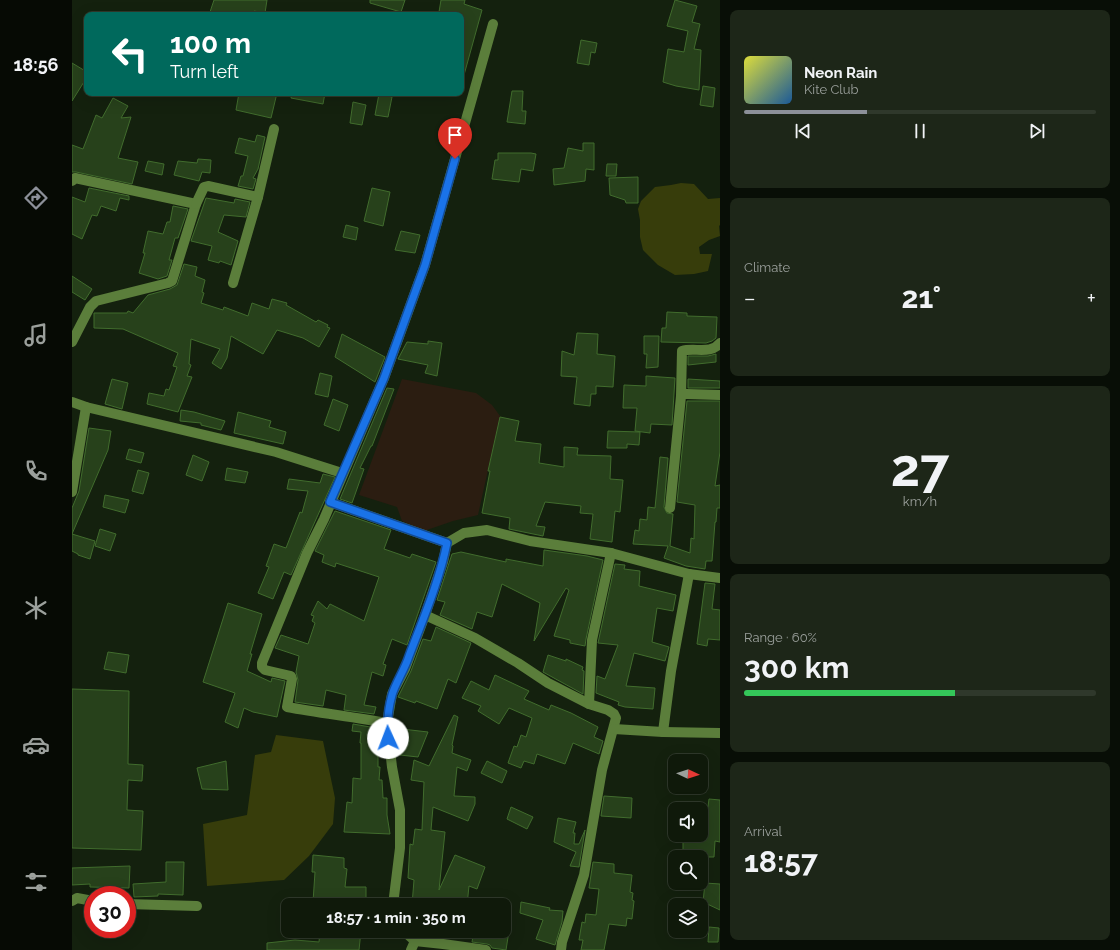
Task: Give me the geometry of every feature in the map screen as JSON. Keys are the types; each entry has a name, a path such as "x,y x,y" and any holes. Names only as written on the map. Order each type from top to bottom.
{"street":[{"path":"387,723 287,707 292,679 291,676 265,670 262,667 262,663 342,473 384,378 425,265 493,24"},
{"path":"233,282 258,197 274,129"},
{"path":"72,181 75,178 196,204"},
{"path":"72,342 90,307 96,302 168,283 172,280 196,204 204,187 208,186 258,197"},
{"path":"670,508 681,396 682,351 709,350 717,348 720,343"},
{"path":"681,396 683,394 720,395"},
{"path":"72,402 86,407 276,452 342,473"},
{"path":"72,492 86,407"},
{"path":"330,502 447,543"},
{"path":"394,898 400,848 400,810 392,767 387,723 392,694 405,668 425,615 443,562 447,543 464,533 487,530 530,541 611,553 689,574 720,578"},
{"path":"589,704 592,640 611,553"},
{"path":"663,732 671,671 689,574"},
{"path":"425,615 475,638 518,663 548,683 589,704 608,710 614,714 616,718 602,770 584,875 562,942 561,950"},
{"path":"614,729 720,733"},
{"path":"72,901 77,898 84,899"},
{"path":"136,904 197,906"},
{"path":"413,946 443,944 486,950"}],"shaded area":[{"path":"681,183 694,184 708,199 720,198 720,236 709,240 699,247 700,254 712,254 708,271 694,274 675,275 658,265 643,250 640,237 640,220 638,209 641,201 655,187"},
{"path":"402,379 476,393 492,405 500,416 478,515 453,521 424,531 402,521 397,507 359,495"},
{"path":"276,735 323,741 335,798 333,824 309,856 284,880 207,886 203,824 247,815 255,755 271,752"}],"building":[{"path":"214,0 267,0 265,12 210,12"},
{"path":"370,0 405,0 401,12 370,3"},
{"path":"441,0 465,0 464,4 482,10 464,75 464,12 439,12"},
{"path":"675,0 697,6 692,22 700,24 694,49 701,50 699,90 663,82 668,49 684,52 688,31 667,26"},
{"path":"581,40 597,43 595,53 591,52 589,65 577,63"},
{"path":"72,63 84,70 84,82 72,101"},
{"path":"703,86 715,88 713,107 700,105"},
{"path":"512,91 523,91 522,111 526,111 525,124 507,122"},
{"path":"238,96 276,96 271,118 236,110"},
{"path":"291,96 324,96 323,104 291,98"},
{"path":"379,96 392,97 388,117 375,115"},
{"path":"113,98 128,106 121,118 131,117 118,158 138,162 132,184 72,172 72,145 83,149 96,115 102,118"},
{"path":"353,102 366,105 362,125 350,123"},
{"path":"257,135 265,137 258,169 253,178 256,179 253,189 238,186 241,176 243,176 248,156 235,153 239,138 255,142"},
{"path":"583,143 594,143 594,170 586,169 585,181 554,185 553,169 564,168 568,148 583,151"},
{"path":"498,153 536,154 533,171 521,169 519,182 492,179 495,160 498,160"},
{"path":"198,159 211,160 210,173 202,172 199,181 174,175 178,161 197,163"},
{"path":"148,161 164,164 162,175 145,171"},
{"path":"607,164 617,164 616,176 606,176"},
{"path":"638,177 638,203 626,203 625,200 610,195 609,178"},
{"path":"89,188 129,196 129,200 120,198 116,211 101,206 97,216 92,215 82,239 72,234 72,197 85,202"},
{"path":"372,188 390,192 383,226 364,221"},
{"path":"206,198 234,203 235,199 250,202 246,217 224,215 218,232 238,241 231,265 220,261 219,263 208,260 212,246 191,241"},
{"path":"173,206 188,209 178,238 175,238 169,260 172,260 167,276 158,279 139,273 145,253 143,253 148,231 163,234 167,222 170,222"},
{"path":"346,225 358,228 356,240 343,237"},
{"path":"401,231 420,235 415,253 395,250"},
{"path":"184,264 197,267 195,276 205,280 202,292 204,293 201,303 223,310 224,307 248,316 252,303 269,309 272,299 287,303 286,305 316,322 318,320 328,325 327,327 330,328 319,347 303,338 277,330 263,354 231,336 227,358 221,369 212,363 220,349 191,339 189,364 191,365 187,376 192,377 178,412 147,404 149,393 164,396 166,389 169,390 177,367 173,366 178,353 123,329 94,328 94,313 127,313 128,311 133,313 148,295 170,289 177,285"},
{"path":"72,276 92,289 85,300 72,292"},
{"path":"667,312 687,313 687,316 717,317 716,338 706,343 661,342 662,328 666,328"},
{"path":"577,333 598,334 597,354 615,356 613,387 596,386 596,394 591,394 590,406 574,404 577,377 561,376 562,351 574,355"},
{"path":"342,334 385,357 375,382 335,357"},
{"path":"644,336 659,336 658,367 646,368 647,354 644,354"},
{"path":"428,341 442,343 437,376 425,373 428,365 398,359 407,342 428,344"},
{"path":"716,354 716,362 688,365 688,356 708,356"},
{"path":"320,373 332,376 328,397 315,394"},
{"path":"646,376 675,378 672,425 651,424 650,433 635,431 637,408 623,408 624,385 646,386"},
{"path":"112,379 128,383 122,409 105,404"},
{"path":"688,379 720,381 720,388 688,388"},
{"path":"387,388 394,389 372,446 360,468 364,469 352,503 340,499"},
{"path":"333,399 348,405 339,431 324,425"},
{"path":"687,401 720,401 720,452 715,486 720,485 720,508 717,508 712,561 706,561 705,569 686,566 664,558 668,546 633,544 635,530 639,531 640,519 647,520 648,507 655,508 660,457 668,458 664,507 667,513 673,514 670,546 690,553 691,538 694,539 695,505 677,502"},
{"path":"181,410 194,412 225,421 221,430 201,425 201,423 180,421"},
{"path":"238,412 271,421 269,427 286,432 283,444 234,433"},
{"path":"500,417 519,421 515,441 541,444 539,463 564,467 564,447 578,448 577,455 611,456 610,479 623,480 620,512 615,511 612,542 590,539 593,514 580,513 581,506 545,502 536,526 545,527 543,536 509,529 510,518 482,513 490,471 488,471"},
{"path":"89,428 111,431 108,450 72,534 72,508 79,491"},
{"path":"608,431 640,432 639,445 627,444 627,448 607,448"},
{"path":"129,449 144,453 141,463 126,459"},
{"path":"193,455 209,462 202,481 186,475"},
{"path":"227,468 248,472 245,483 225,480"},
{"path":"138,470 149,473 143,494 132,491"},
{"path":"323,474 335,477 291,575 284,572 273,599 258,593 269,567 266,566 274,544 286,548 300,512 302,513 308,491 287,489 289,479 320,483"},
{"path":"105,495 129,500 125,513 103,507"},
{"path":"335,511 391,530 384,549 410,558 412,554 436,562 407,645 392,639 383,664 386,665 383,676 372,672 364,705 376,707 374,714 344,710 346,695 326,690 323,706 295,702 298,680 296,672 299,656 275,648 281,635 308,644 315,623 312,621 314,616 311,615 318,601 327,609 330,604 364,621 379,577 336,563 335,567 322,562 324,555 315,551"},
{"path":"100,529 116,534 110,551 95,546"},
{"path":"72,534 95,541 90,559 78,555 72,551"},
{"path":"544,550 587,556 603,560 585,646 570,643 570,640 554,636 569,590 566,588 534,641 540,603 502,584 492,617 477,612 472,629 440,615 445,602 437,600 452,554 461,552 506,562 506,559 543,566"},
{"path":"615,564 625,565 624,569 640,571 639,586 676,595 673,611 657,608 652,642 669,647 665,661 634,653 626,686 655,688 653,709 625,707 618,705 619,702 596,693 597,676 605,679 618,645 598,643"},
{"path":"705,583 715,584 712,609 720,610 720,640 708,639 707,646 697,644"},
{"path":"228,603 262,614 250,654 252,654 247,671 271,682 272,678 285,681 277,717 253,712 244,708 238,728 225,722 235,693 203,682"},
{"path":"436,627 471,643 456,683 448,679 437,709 416,701 415,703 398,697 411,671 423,639 431,641"},
{"path":"108,652 129,655 126,673 104,669"},
{"path":"548,655 566,661 566,659 583,667 583,694 543,672"},
{"path":"495,675 529,691 524,699 549,710 551,705 571,713 598,727 594,737 603,741 599,754 573,743 565,764 537,754 534,764 524,761 521,768 508,763 514,746 517,747 521,735 526,737 532,718 509,708 499,724 478,711 481,706 462,698 471,681 489,690"},
{"path":"72,689 129,691 128,764 143,765 142,781 128,780 127,810 143,811 141,850 72,848"},
{"path":"454,715 458,717 452,745 452,753 471,760 467,771 457,767 454,796 475,797 475,804 468,821 433,807 431,830 445,832 439,890 455,855 485,867 477,889 469,886 468,898 413,898 414,880 408,878 410,844 413,845 415,829 422,830 424,782 411,780 414,760 429,766"},
{"path":"353,724 376,728 374,739 378,739 378,767 380,767 379,780 382,780 383,798 387,798 387,815 390,834 344,832 347,802 352,803 353,778 361,779 361,732 352,731"},
{"path":"402,729 428,732 418,757 400,755"},
{"path":"226,761 228,790 202,789 197,768"},
{"path":"487,761 507,771 502,783 481,773"},
{"path":"604,796 632,798 631,818 601,816"},
{"path":"709,799 720,800 720,842 715,841 714,857 708,857 708,850 683,850 683,842 708,842"},
{"path":"511,807 533,817 527,829 507,819"},
{"path":"558,818 576,822 573,833 575,833 574,844 579,844 585,830 579,867 570,866 576,852 554,842"},
{"path":"313,855 344,858 344,868 347,869 345,887 366,887 366,898 313,898 315,872 312,872"},
{"path":"166,862 184,862 183,895 158,894 158,896 136,897 136,886 133,886 133,884 166,882"},
{"path":"593,862 614,864 614,873 632,875 630,892 633,893 632,900 634,901 632,919 627,918 626,926 609,924 604,950 581,950 583,940 579,940 582,922 585,923 586,914 596,915 599,889 589,888"},
{"path":"130,866 129,886 90,886 90,884 72,885 72,868"},
{"path":"708,883 720,884 720,910 708,904 708,898 703,898 704,890 708,890"},
{"path":"521,902 550,908 549,910 563,911 562,922 555,945 536,939 543,920 520,913"},
{"path":"709,927 719,928 718,942 708,942"},
{"path":"319,938 360,938 359,950 267,950 267,943 295,940 319,942"},
{"path":"473,938 508,938 506,950 492,948 487,944 472,942"}],"route":[{"path":"388,738 387,723 392,694 405,668 425,615 443,562 447,543 330,502 384,378 425,265 455,159"}]}
